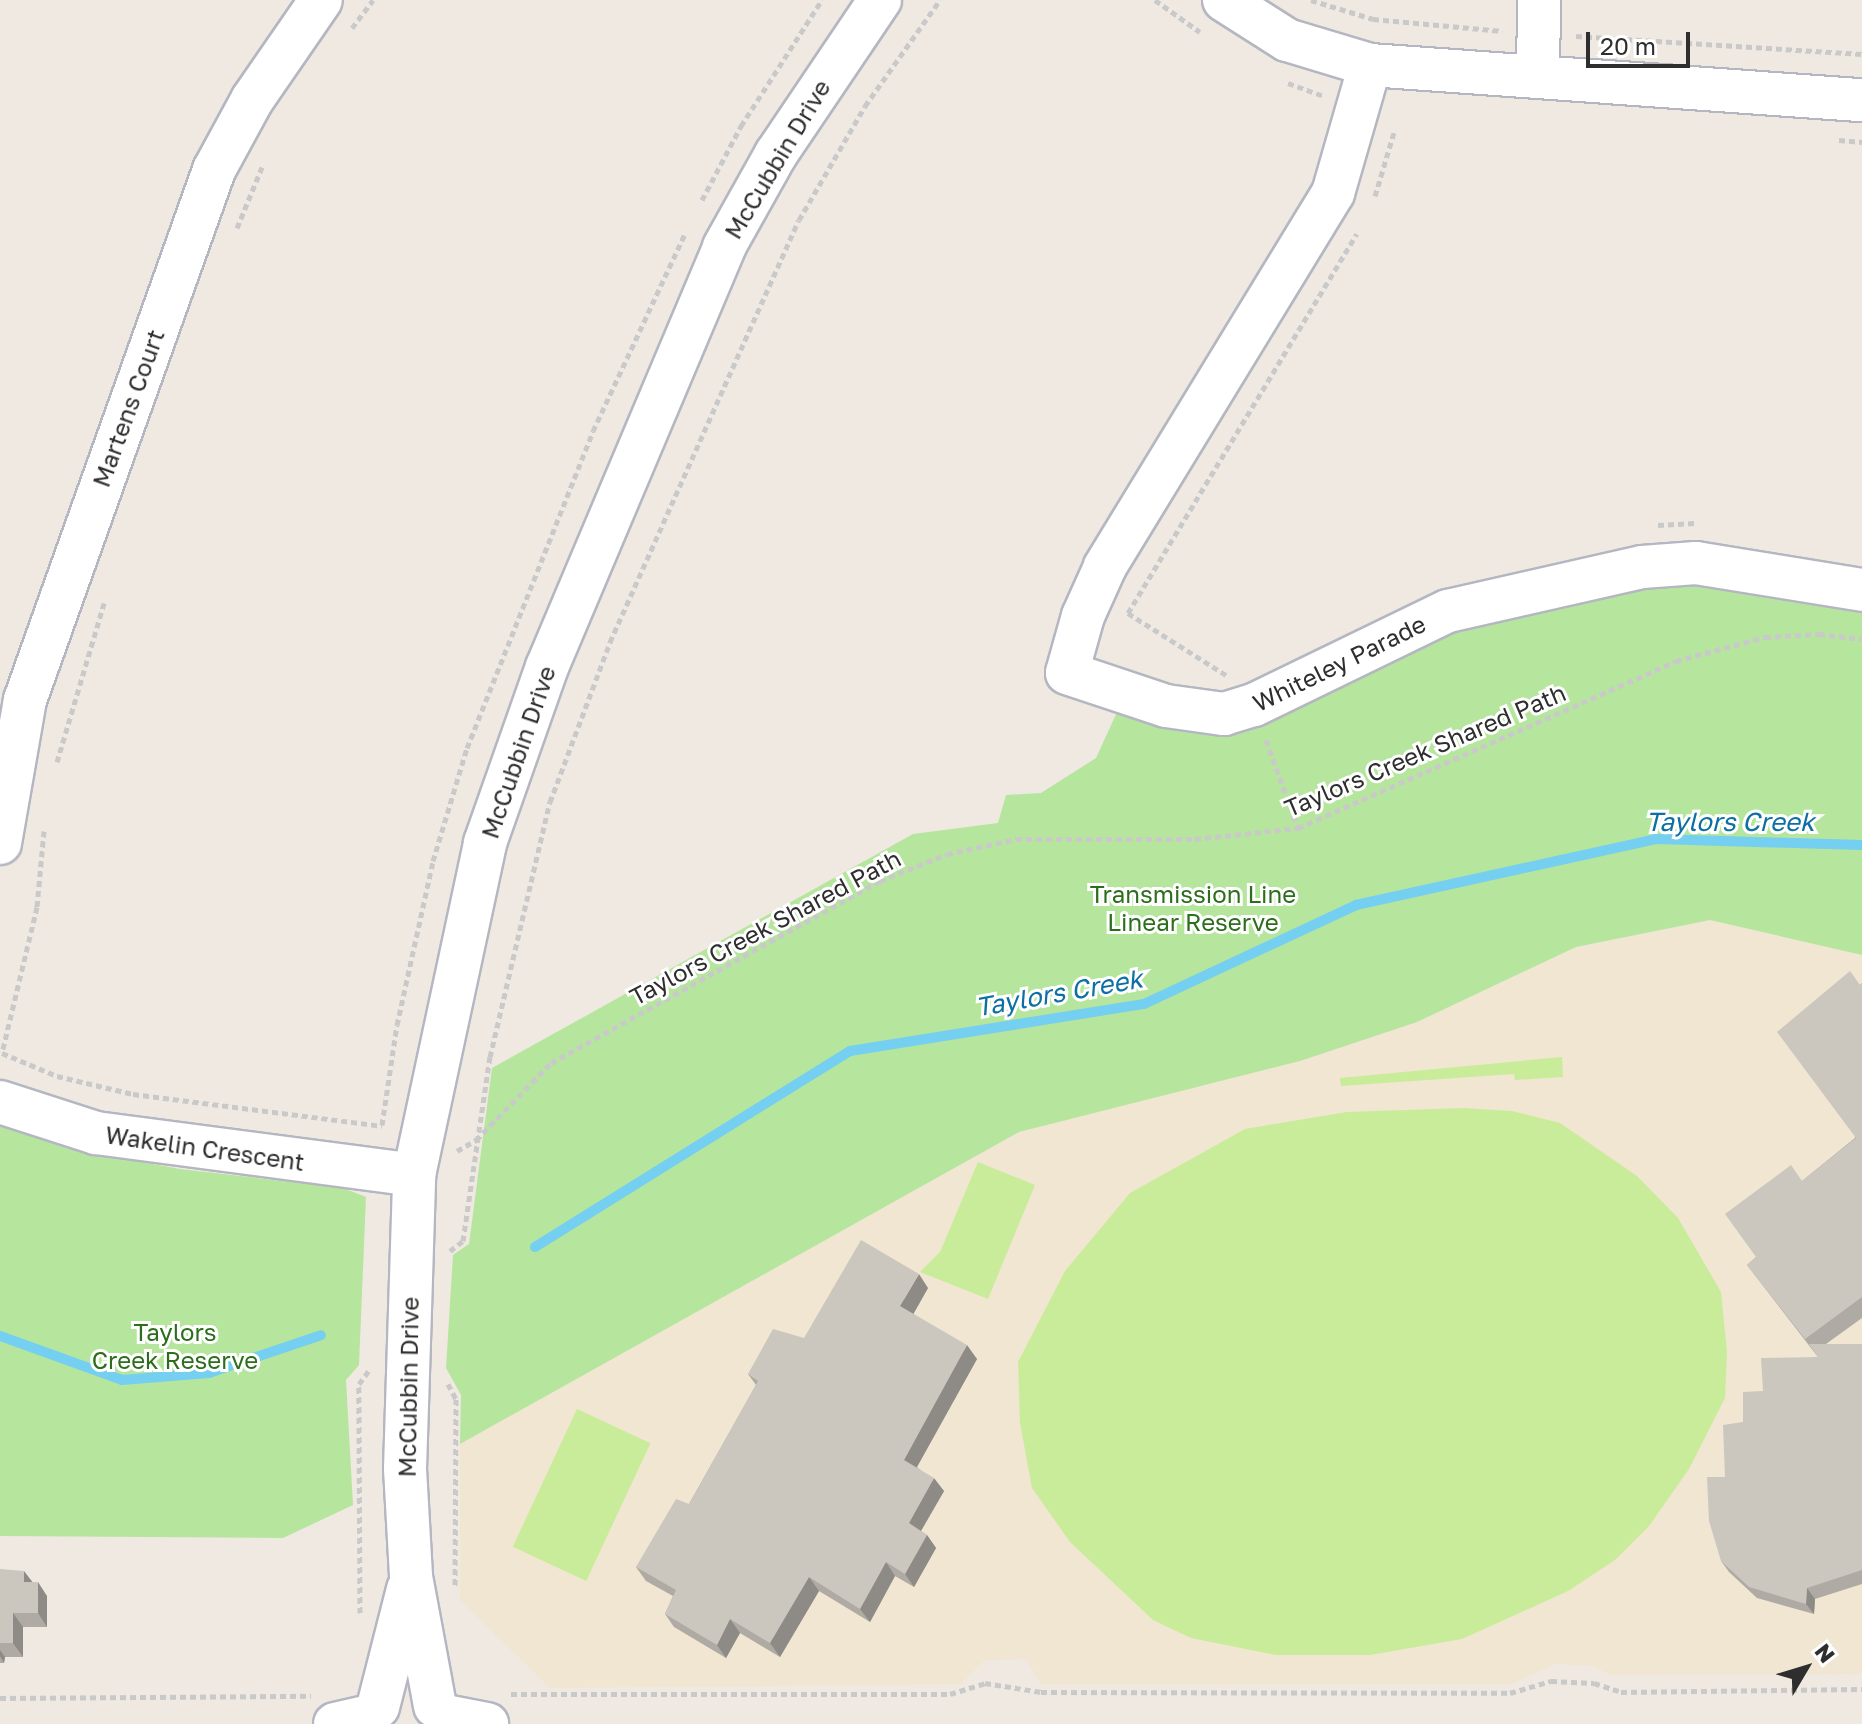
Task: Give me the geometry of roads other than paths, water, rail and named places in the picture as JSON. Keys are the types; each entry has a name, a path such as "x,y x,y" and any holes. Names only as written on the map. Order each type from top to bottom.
{"street":[{"name":"Martens Court","path":"0,843 25,700 214,170 252,100 321,0"},
{"name":"McCubbin Drive","path":"443,1715 411,1576 405,1469 414,1175 485,843 547,667 724,247 776,154 880,0"},
{"path":"1224,0 1287,40 1370,65 1862,100"},
{"path":"1538,17 1538,75"},
{"name":"Whiteley Parade","path":"1370,65 1333,193 1105,567 1083,616 1064,690 1198,713 1224,714 1241,691 1448,611 1642,567 1696,563 1862,590"},
{"name":"Wakelin Crescent","path":"0,1102 96,1133 414,1175"},
{"name":"McCubbin Drive","path":"358,1719 411,1576"},
{"path":"358,1719 407,1697 443,1715 494,1709"}],"waterway":[{"name":"Taylors Creek","path":"535,1247 850,1051 1144,1004 1356,905 1656,839 1862,845"},
{"name":"Taylors Creek","path":"0,1336 122,1380 209,1373 321,1335"}],"park label":[{"name":"Transmission Line Linear Reserve","path":"1193,908"},
{"name":"Taylors Creek Reserve","path":"175,1346"}]}
